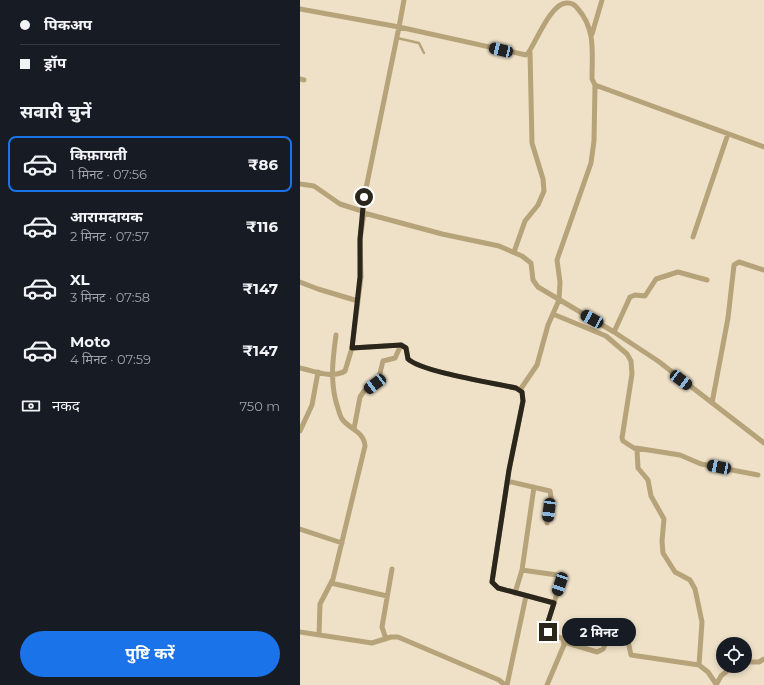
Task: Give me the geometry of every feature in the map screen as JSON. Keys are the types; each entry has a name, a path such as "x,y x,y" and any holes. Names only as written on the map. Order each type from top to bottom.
{"street":[{"path":"300,368 331,375 345,371 352,348 361,270 360,239 363,212 404,0"},
{"path":"520,390 537,365 553,314 558,303 560,282 557,260 591,163 594,141 595,85 592,79 592,35 602,0"},
{"path":"514,252 525,221 538,205 544,191 543,179 531,136 530,52 540,29 564,1 575,5 582,13 587,21 592,35"},
{"path":"300,9 398,32 526,55 530,52"},
{"path":"595,85 764,148"},
{"path":"693,236 728,134"},
{"path":"300,184 314,186 340,204 363,212 450,236 499,246 529,259 534,283 558,303 614,332 658,361 764,444"},
{"path":"712,403 728,318 734,265 739,262 764,270"},
{"path":"614,332 630,297 635,295 645,296 656,279 678,272 707,280"},
{"path":"300,282 318,290 358,301"},
{"path":"553,314 611,339 627,354 631,361 632,374 622,438 625,443 636,448 680,455 701,464 758,474"},
{"path":"319,635 320,604 331,583 365,446 363,437 340,416 332,387 331,375 336,335"},
{"path":"352,348 401,345 406,348 408,359 416,364 520,390"},
{"path":"354,429 362,394 378,381 383,361 395,358 401,345"},
{"path":"300,431 312,405 318,372"},
{"path":"520,390 522,392 523,401 507,481 492,582 498,588 554,603"},
{"path":"636,448 638,468 648,480 652,500 664,519 662,541 663,553 675,572 690,580 695,590 701,618 699,665"},
{"path":"507,481 547,489 551,493 547,523"},
{"path":"515,593 522,570 534,487"},
{"path":"300,530 342,543"},
{"path":"386,639 382,630 392,569"},
{"path":"522,570 560,577 560,584 546,630 558,636 564,642 597,652 603,649 606,643 628,641 631,655 699,665 708,672 716,685 725,673"},
{"path":"331,583 387,596"},
{"path":"300,632 367,642 398,637 499,680 506,685 526,596"},
{"path":"547,685 563,649 564,642"},
{"path":"752,662 759,662 764,659"}],"lane":[{"path":"398,32 419,43 424,53"}],"route":[{"path":"364,197 362,208 364,213 360,239 360,277 352,348 397,344 401,345 406,348 408,359 416,364 438,371 516,388 522,392 523,401 509,470 492,582 494,586 498,588 554,603 546,628 548,632"}]}
